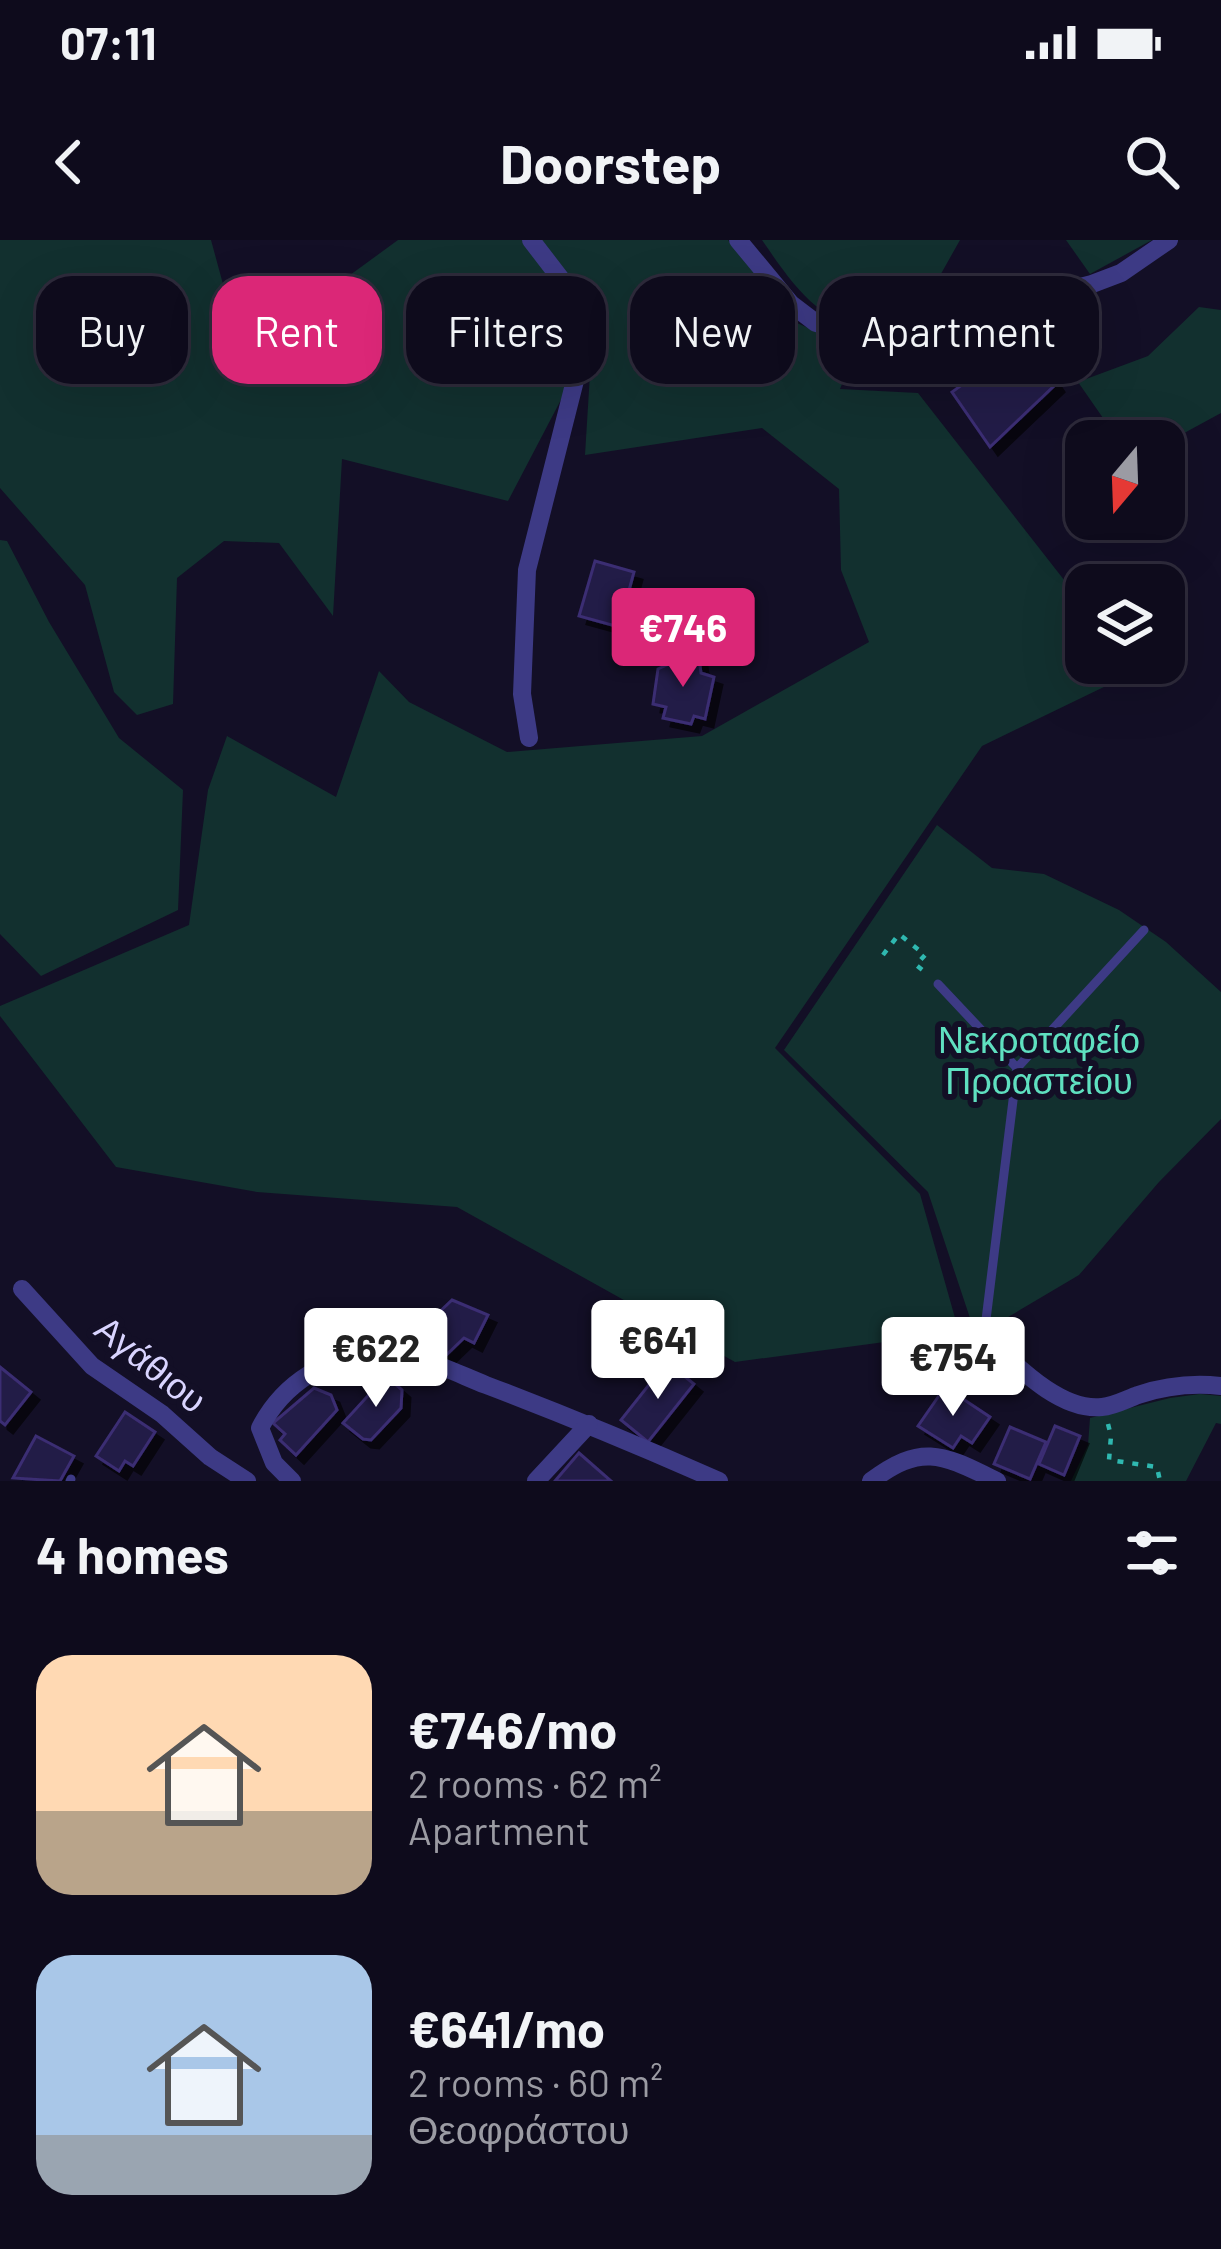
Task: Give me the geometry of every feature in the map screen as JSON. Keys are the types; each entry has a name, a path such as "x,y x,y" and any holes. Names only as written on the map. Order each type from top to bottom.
{"street":[{"path":"529,739 522,694 526,570 585,341 574,296 532,240"},
{"path":"738,240 791,304 816,323 872,340 1092,284 1121,273 1168,240"},
{"name":"Αγάθιου","path":"22,1289 92,1366 247,1481"},
{"path":"984,1336 1018,1367 1067,1399 1103,1407 1166,1388 1221,1386"},
{"path":"292,1481 274,1463 260,1428 273,1403 312,1371 338,1360 380,1353 413,1357 589,1424 718,1481"},
{"path":"536,1481 589,1424"},
{"path":"871,1481 904,1460 923,1455 953,1460 997,1481"}],"lane":[{"path":"984,1336 1017,1067 1144,930"},
{"path":"938,985 1017,1067"}],"path":[{"path":"883,955 899,934 925,956 916,964 938,985"},
{"path":"1103,1407 1112,1436 1108,1460 1157,1467 1160,1481"}],"green space":[{"path":"0,240 211,240 221,276 212,276 212,384 382,384 382,276 349,276 398,240 522,240 549,276 406,276 406,384 569,384 508,501 342,459 333,616 279,543 224,541 177,578 173,704 137,715 114,692 85,585 0,488"},
{"path":"539,240 728,240 758,276 630,276 630,384 795,384 795,321 819,333 819,384 918,393 1065,581 1065,684 1110,684 982,746 775,1048 920,1194 959,1332 735,1362 457,1207 257,1192 116,1167 0,1016 0,1006 189,925 208,790 227,736 336,797 379,671 409,702 507,752 702,736 869,642 841,570 839,489 762,428 585,455 589,384 606,384 606,276 568,276"},
{"path":"762,240 960,240 940,276 819,276 819,308 795,284 795,276 788,276"},
{"path":"1066,240 1152,240 1090,274"},
{"path":"1199,307 1221,310 1221,413 1185,433 1185,420 1104,420 1079,384 1099,384 1099,374 1148,356"},
{"path":"0,540 7,541 119,738 183,790 178,910 41,976 0,934"},
{"name":"Νεκροταφείο Προαστείου","path":"937,825 992,868 1044,874 1119,910 1166,942 1221,992 1221,1119 1079,1275 976,1336 928,1192 784,1050"},
{"path":"1200,1394 1221,1396 1221,1424 1216,1423 1186,1481 1071,1481 1088,1445 1090,1418"}],"building":[{"path":"963,384 1056,384 990,447 952,392"},
{"path":"595,561 634,572 619,627 579,616"},
{"path":"698,651 701,673 714,677 705,719 694,716 691,724 663,718 666,707 653,704 658,669"},
{"path":"452,1300 488,1315 474,1343 464,1338 443,1358 436,1350 418,1353 409,1341"},
{"path":"667,1362 694,1384 648,1442 621,1420"},
{"path":"0,1367 31,1392 5,1425 0,1421"},
{"path":"386,1376 402,1390 401,1408 371,1440 363,1439 343,1423"},
{"path":"945,1387 990,1417 972,1443 961,1436 953,1448 918,1426"},
{"path":"314,1388 331,1395 337,1410 296,1455 280,1440 285,1434 273,1423"},
{"path":"125,1412 155,1432 133,1466 125,1461 119,1471 96,1456"},
{"path":"1055,1426 1080,1436 1064,1475 1039,1464"},
{"path":"1010,1427 1046,1442 1030,1479 994,1464"},
{"path":"36,1436 74,1456 60,1481 13,1478"},
{"path":"579,1453 611,1481 555,1481"}]}
